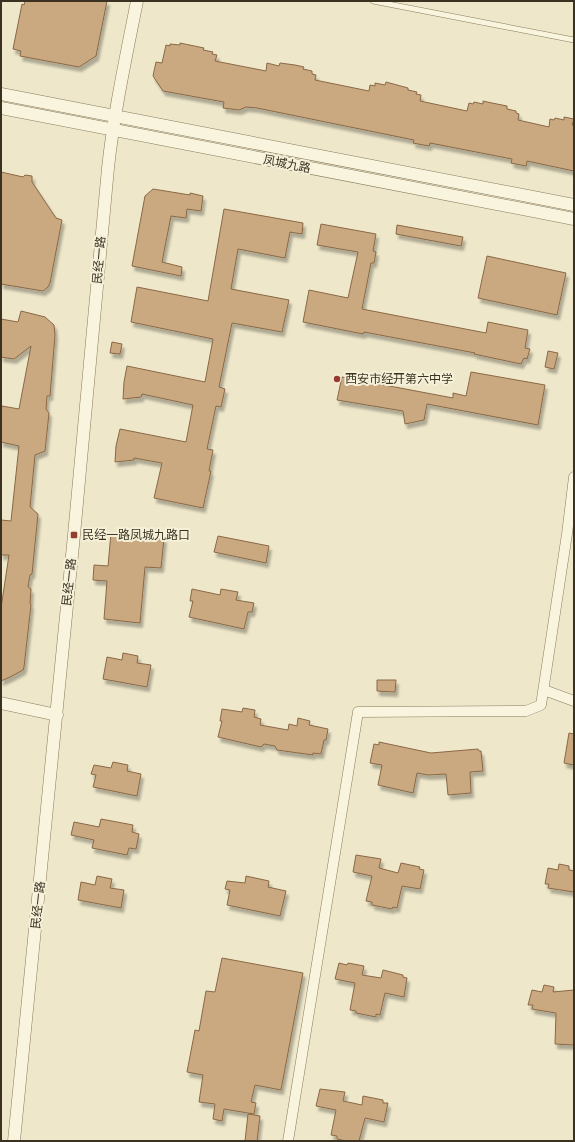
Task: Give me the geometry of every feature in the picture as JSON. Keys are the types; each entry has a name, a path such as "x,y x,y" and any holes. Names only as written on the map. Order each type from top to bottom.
{"street":[{"name":"民经一路","path":"14,1141 112,129 137,1"},
{"name":"凤城九路","path":"1,94 574,205"},
{"name":"凤城九路","path":"1,108 574,219"},
{"path":"288,1141 358,712 526,711 541,705 567,534 574,477"},
{"path":"544,690 574,701"},
{"path":"1,703 56,714"}],"lane":[{"path":"373,1 574,40"}],"building":[{"path":"25,1 107,1 96,56 79,67 20,56 21,51 13,49 22,4 24,5"},
{"path":"180,43 204,48 203,50 213,52 212,54 217,55 215,61 266,71 267,63 279,66 280,63 295,65 312,71 312,74 316,75 315,80 369,91 370,85 375,86 375,83 385,85 386,82 417,92 416,94 421,95 420,101 467,111 469,103 473,104 474,102 483,104 483,101 507,106 507,109 516,111 516,113 519,114 518,120 549,127 550,119 554,120 555,118 564,120 564,117 574,119 572,125 574,125 574,171 527,161 526,166 511,163 512,159 430,143 429,146 413,143 414,140 257,108 246,107 239,110 223,108 224,102 163,91 153,76 156,62 162,63 166,45 180,45"},
{"path":"1,172 23,177 25,175 32,176 32,182 56,218 62,220 50,283 43,291 1,284"},
{"path":"153,189 203,196 201,211 187,209 186,218 171,216 162,262 182,267 181,276 132,266 145,196"},
{"path":"224,209 303,223 302,234 290,232 285,258 238,249 231,289 289,300 282,332 232,323 219,387 225,389 221,407 216,406 207,449 213,450 209,471 211,471 203,508 154,498 162,463 134,458 134,460 115,462 116,446 120,429 186,442 193,405 142,394 141,397 123,399 127,366 205,382 213,339 131,322 137,287 208,301"},
{"path":"321,224 376,234 373,251 376,252 374,263 371,263 362,309 486,333 488,322 528,330 525,348 530,349 527,359 524,358 521,364 474,354 475,353 303,322 309,290 348,298 358,252 317,245"},
{"path":"397,225 463,237 461,246 396,234"},
{"path":"487,256 566,273 557,315 478,298"},
{"path":"21,311 45,317 54,325 55,335 50,396 47,396 46,409 49,413 45,451 35,455 30,507 38,514 32,574 30,575 28,587 31,589 31,605 24,667 23,670 1,681 1,608 9,555 1,555 1,520 11,521 19,446 1,442 1,411 2,406 19,409 31,346 14,359 1,357 1,319 18,322"},
{"path":"112,342 122,344 120,354 110,353"},
{"path":"548,351 558,353 554,369 545,367"},
{"path":"471,372 545,385 538,425 427,404 424,420 405,424 403,411 337,400 342,377 453,398 453,393 466,396"},
{"path":"111,533 164,538 161,568 145,567 140,623 104,619 107,581 93,580 94,565 108,566"},
{"path":"218,536 269,546 266,563 214,552"},
{"path":"192,589 220,595 221,589 238,592 236,600 254,603 252,612 248,612 244,629 189,617 193,601 190,601"},
{"path":"123,653 138,656 137,663 151,665 147,687 103,679 107,657 122,660"},
{"path":"377,680 396,680 395,692 377,691"},
{"path":"243,708 255,710 254,717 261,719 260,725 288,730 289,724 297,726 298,718 310,721 309,725 328,729 321,754 313,753 313,755 277,750 275,746 264,744 261,747 218,737 222,721 220,721 222,709 242,712"},
{"path":"569,733 574,734 574,765 564,763"},
{"path":"379,742 431,753 478,749 481,751 483,771 470,772 471,793 448,795 446,774 428,775 417,773 413,793 378,785 382,765 370,763 374,744 379,745"},
{"path":"113,762 128,765 127,771 141,774 137,796 93,787 96,775 91,774 94,765 111,768"},
{"path":"101,819 133,825 132,832 139,834 136,849 129,848 127,855 92,848 94,840 71,835 74,822 99,827"},
{"path":"356,855 381,859 379,868 398,873 401,863 420,867 419,869 424,870 420,889 402,886 397,908 393,907 392,909 372,905 372,902 366,901 372,876 353,872"},
{"path":"559,864 569,866 569,870 574,871 574,892 548,888 549,884 545,884 548,868 558,870"},
{"path":"97,876 112,879 110,888 124,890 121,908 78,900 81,882 95,885"},
{"path":"246,876 269,881 268,887 286,891 280,916 227,905 230,890 225,889 227,881 245,883"},
{"path":"222,958 303,973 281,1090 255,1085 251,1102 256,1103 254,1114 224,1109 222,1121 213,1119 215,1104 199,1102 203,1075 187,1072 195,1030 199,1031 206,991 215,992"},
{"path":"339,963 364,966 362,975 381,978 383,970 403,975 403,977 407,978 404,997 385,993 380,1015 376,1014 376,1017 356,1013 356,1011 350,1010 355,983 335,979"},
{"path":"544,985 554,987 553,992 574,990 574,1045 555,1044 556,1013 532,1009 533,1005 528,1005 532,990 542,992"},
{"path":"320,1089 345,1092 343,1101 362,1105 363,1096 383,1100 383,1103 388,1103 384,1122 365,1118 359,1141 337,1139 337,1136 331,1135 336,1110 316,1106"},
{"path":"248,1114 260,1116 257,1141 245,1141"}],"place":[{"name":"西安市经开第六中学","path":"337,379"},
{"name":"民经一路凤城九路口","path":"74,535"}]}
